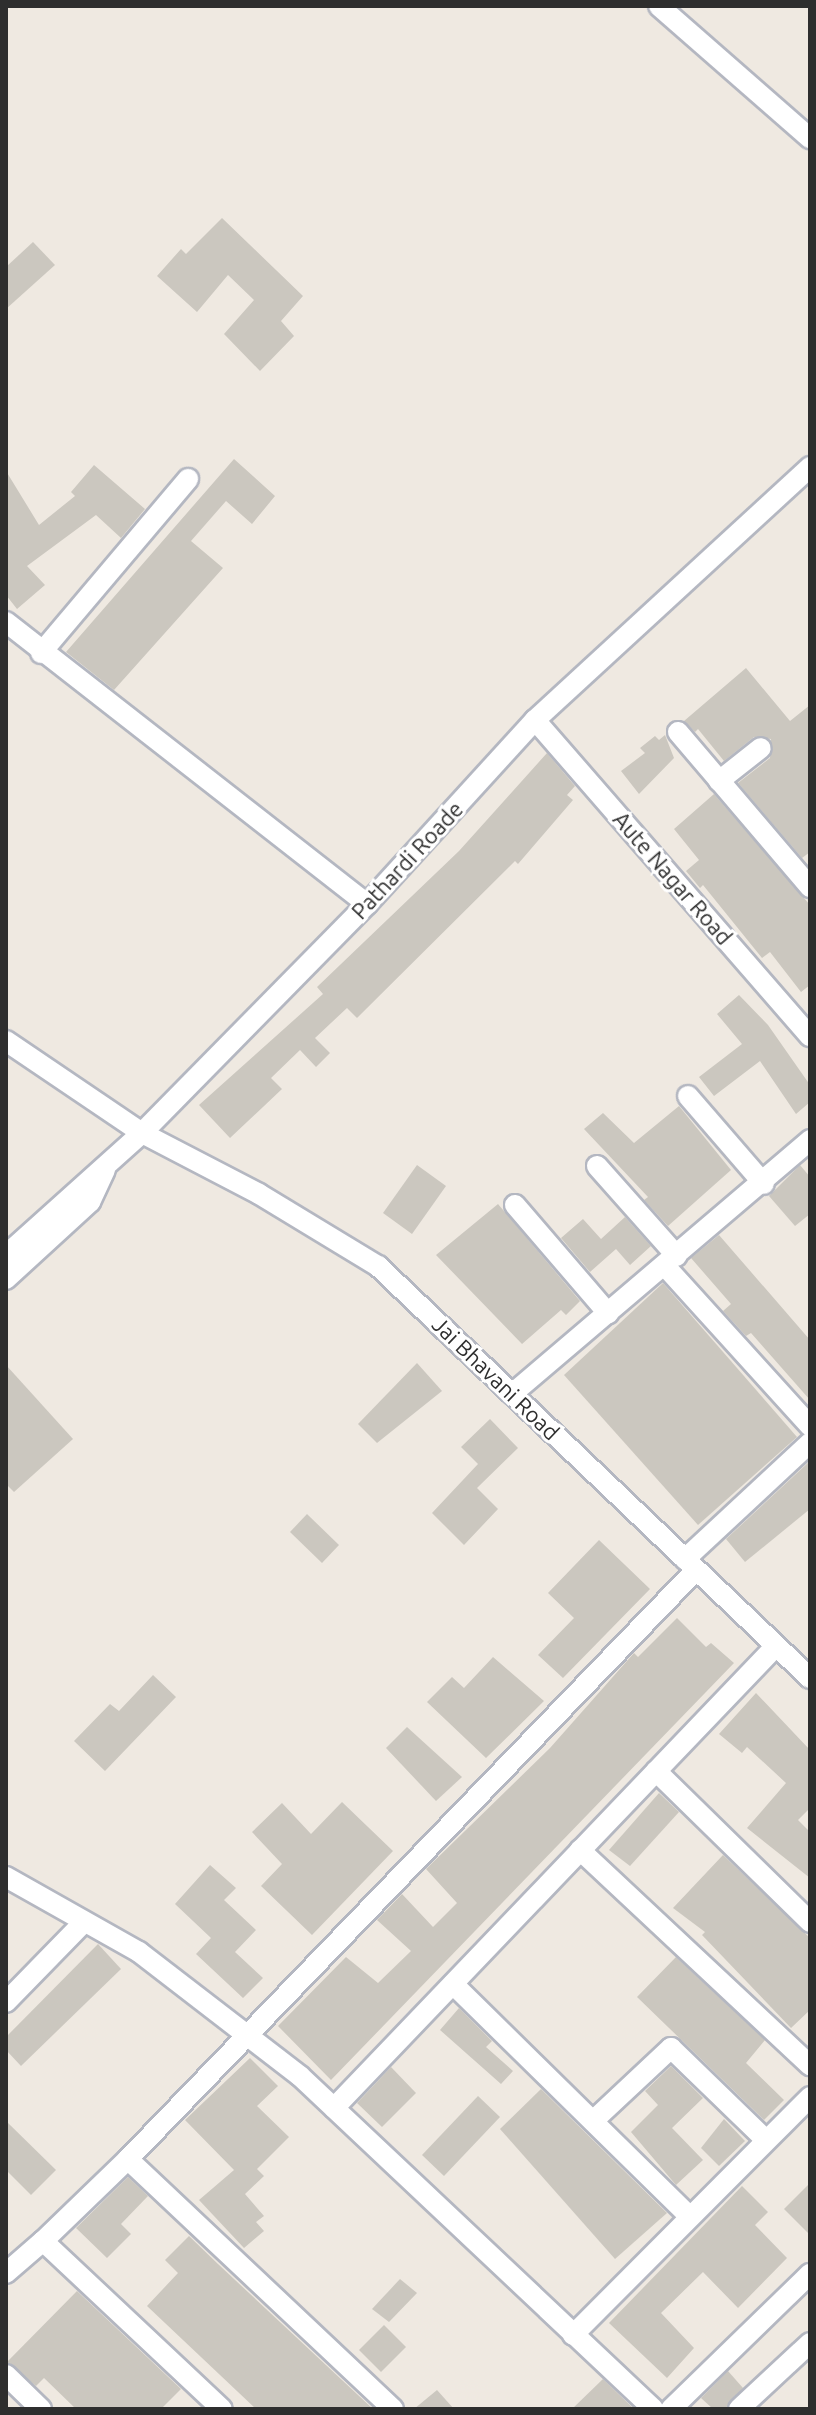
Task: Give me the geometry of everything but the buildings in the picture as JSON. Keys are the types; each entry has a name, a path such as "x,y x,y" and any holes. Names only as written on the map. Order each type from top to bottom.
{"street":[{"path":"659,6 810,138"},
{"name":"Pathardi Roade","path":"6,1255 76,1189 105,1170 142,1133 367,904 535,720 810,467"},
{"path":"41,653 188,479"},
{"path":"6,622 41,653 367,904"},
{"name":"Aute Nagar Road","path":"535,720 806,1024"},
{"path":"678,732 810,887"},
{"path":"719,781 761,748"},
{"name":"Jai Bhavani Road","path":"6,1041 142,1133 259,1194 378,1266 810,1678"},
{"path":"688,1096 764,1184"},
{"path":"512,1394 809,1144"},
{"path":"597,1166 671,1261 810,1426"},
{"path":"6,1279 90,1202 105,1170"},
{"path":"515,1205 608,1313"},
{"path":"10,2263 43,2241 250,2037 691,1564 810,1443"},
{"path":"334,2108 776,1646"},
{"path":"656,1771 810,1922"},
{"path":"580,1850 810,2065"},
{"path":"6,1877 139,1952 250,2037 334,2108 653,2409"},
{"path":"6,2002 84,1922"},
{"path":"453,1984 690,2217"},
{"path":"593,2121 671,2048 766,2140"},
{"path":"573,2335 810,2097"},
{"path":"128,2159 393,2409"},
{"path":"43,2241 222,2409"},
{"path":"671,2409 810,2274"},
{"path":"739,2409 810,2343"},
{"path":"6,2375 41,2409"}]}
